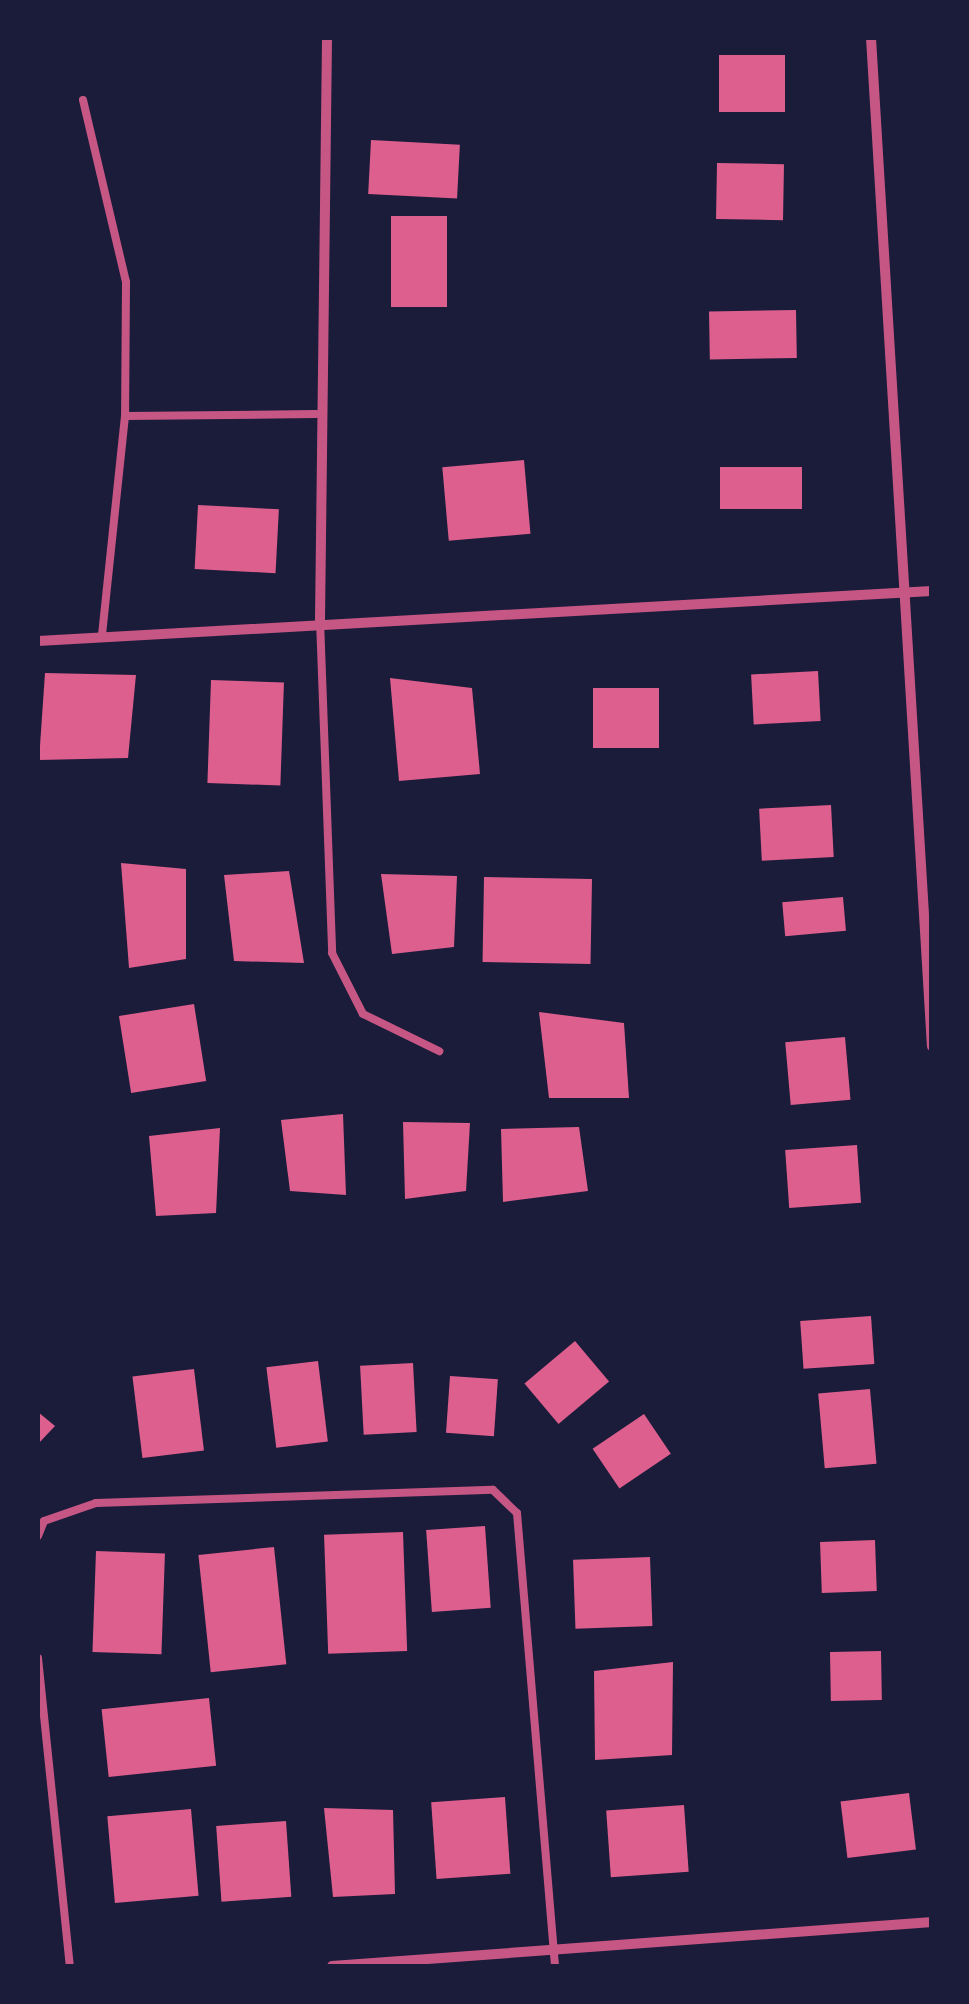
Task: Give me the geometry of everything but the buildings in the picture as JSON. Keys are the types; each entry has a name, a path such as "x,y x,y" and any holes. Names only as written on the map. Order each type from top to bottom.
{"street":[{"path":"320,620 316,414 328,38"},
{"path":"871,38 932,1046"},
{"path":"38,641 320,620 932,591"},
{"path":"332,1966 932,1922"}],"lane":[{"path":"82,100 126,282 126,416 102,635"},
{"path":"126,416 316,414"},
{"path":"320,620 332,953 363,1014 438,1051"},
{"path":"38,1536 44,1522 96,1503 492,1490 517,1513 556,1966"},
{"path":"38,1658 70,1966"}]}
